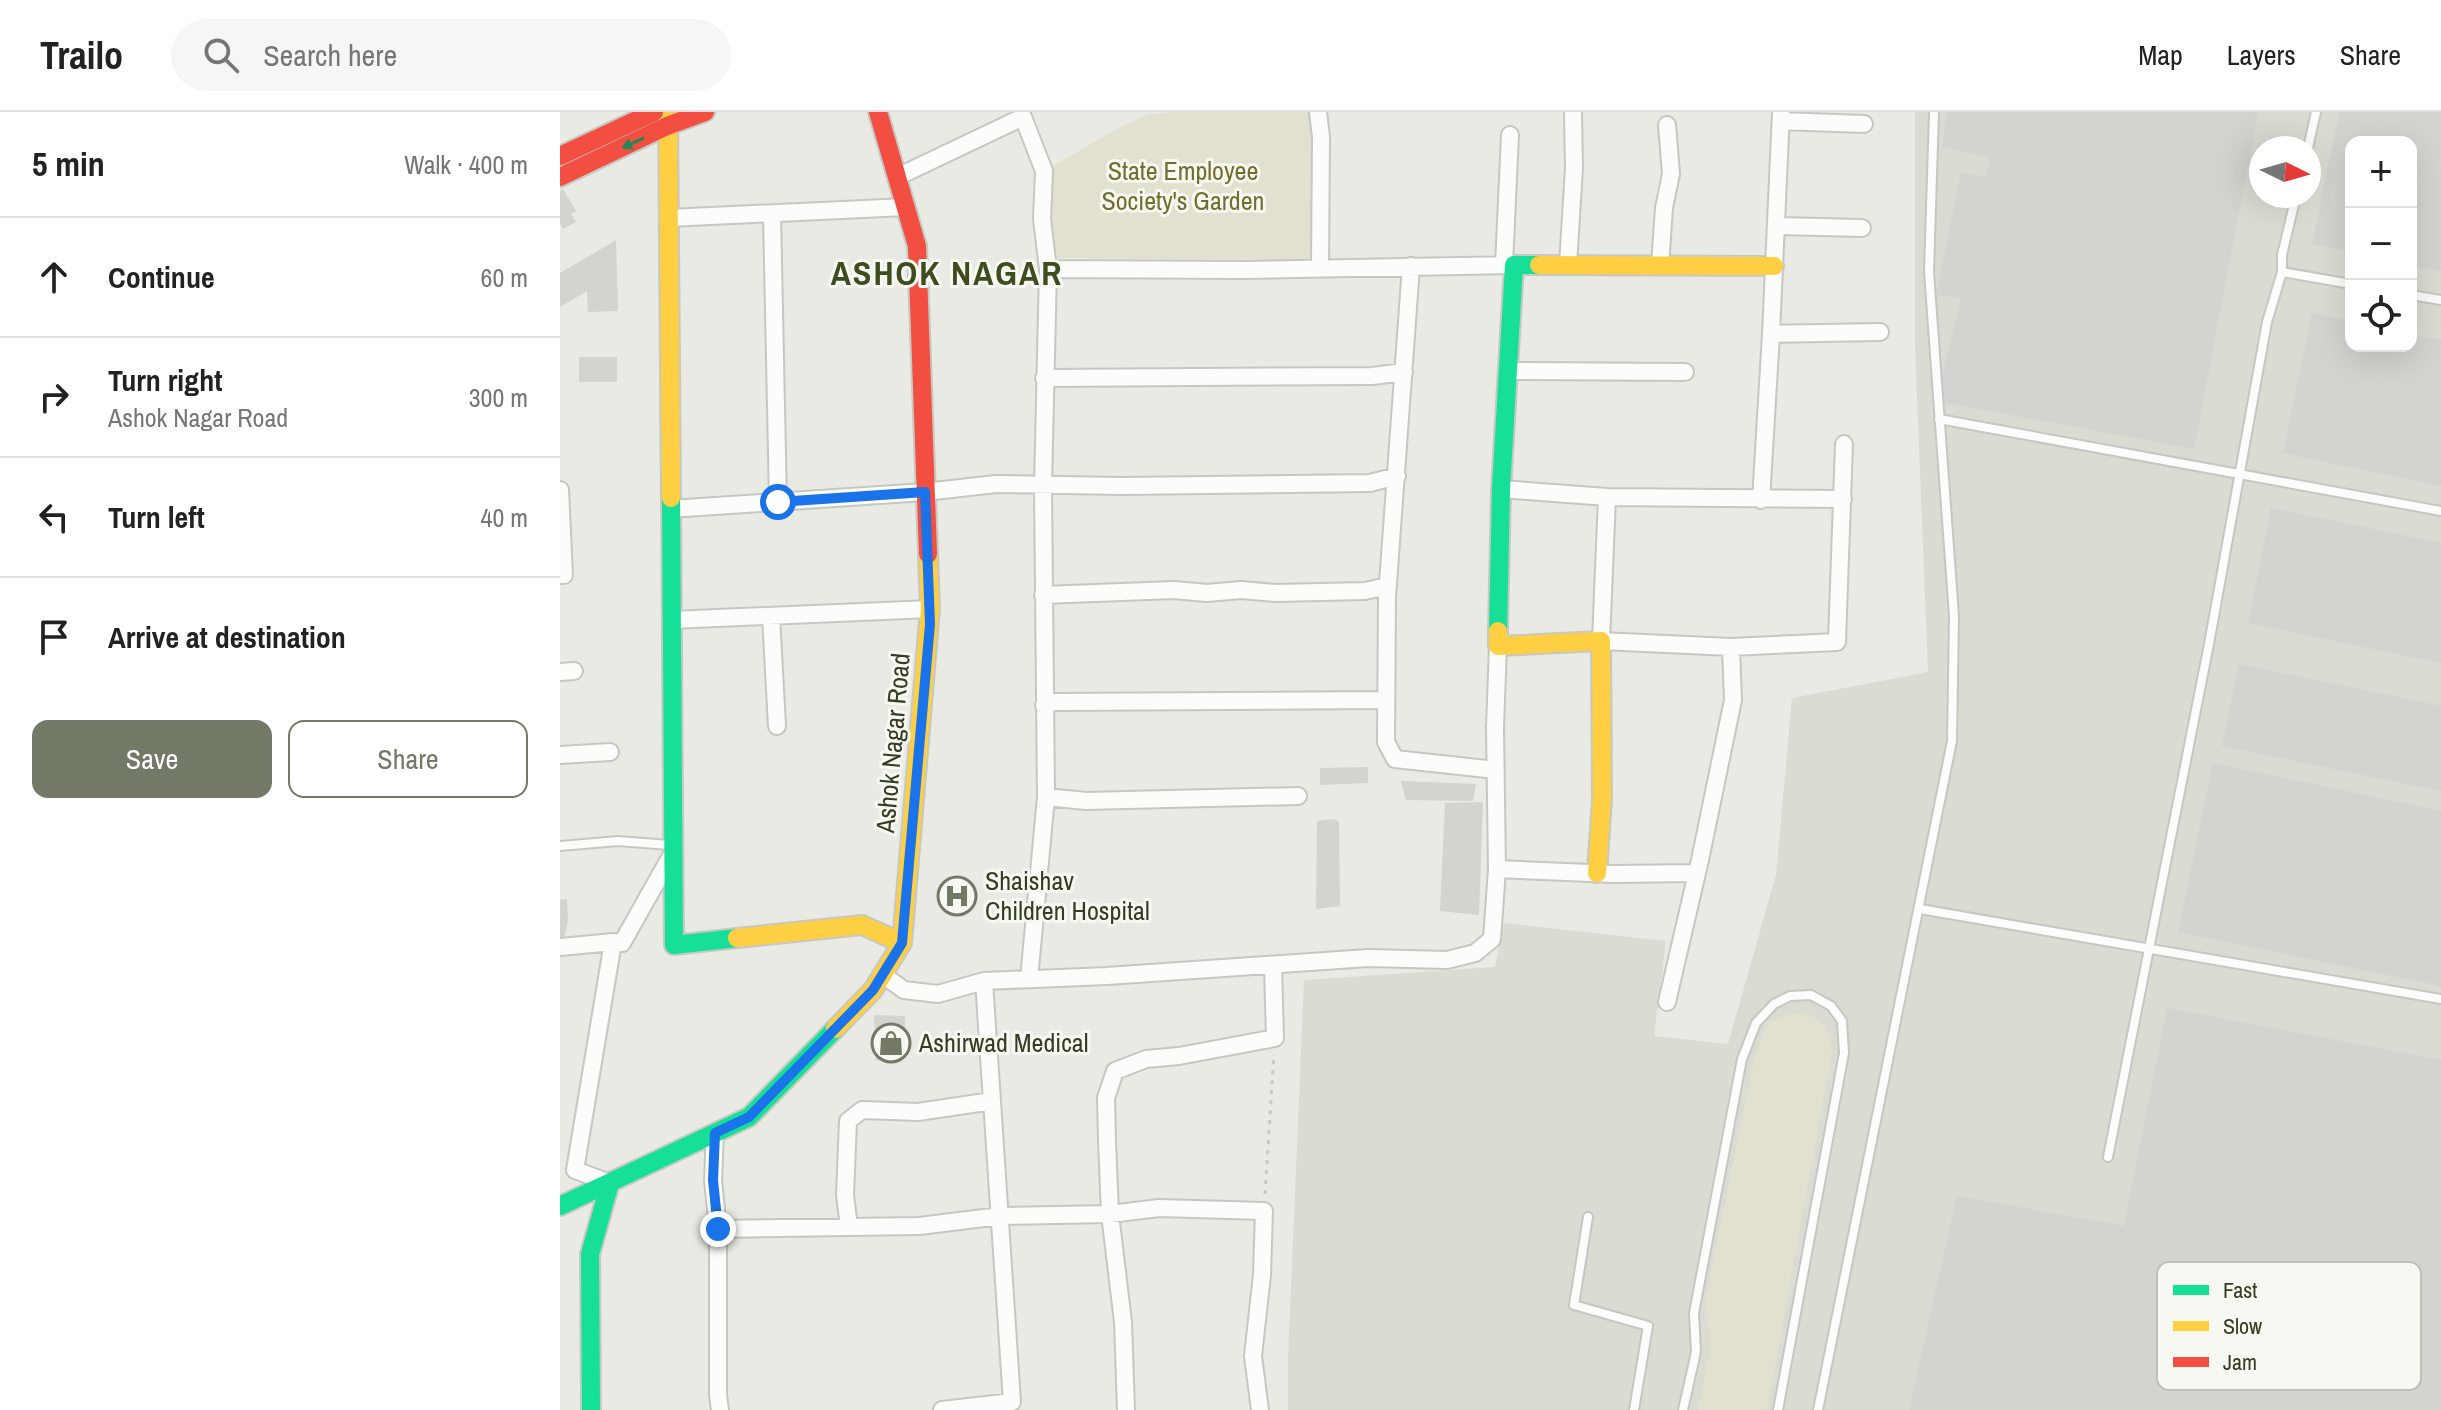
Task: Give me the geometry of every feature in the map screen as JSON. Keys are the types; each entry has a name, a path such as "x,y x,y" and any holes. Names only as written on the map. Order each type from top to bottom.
{"street":[{"path":"560,156 654,112"},
{"path":"560,177 668,119 705,112"},
{"name":"Ashok Nagar Road","path":"560,1206 749,1117 873,990 902,943 930,609 917,246 878,112"},
{"path":"1318,112 1321,137 1320,267"},
{"path":"1568,265 1574,168 1573,112"},
{"path":"897,177 1028,114 1044,171 1042,219 1048,269 1043,486 1046,797 1029,979"},
{"path":"1761,500 1781,116 1864,124"},
{"path":"668,119 674,945 862,925 902,943"},
{"path":"1660,266 1664,208 1671,174 1667,125"},
{"path":"883,975 904,990 938,994 984,981 1368,958 1447,960 1475,953 1492,939 1497,869 1498,646 1501,489 1508,371 1510,135"},
{"path":"668,218 906,207"},
{"path":"772,214 778,502"},
{"path":"1776,226 1862,228"},
{"path":"1411,266 1388,586 1386,742 1395,759 1496,770"},
{"path":"1048,269 1774,266"},
{"path":"1771,334 1880,332"},
{"path":"1508,371 1685,372"},
{"path":"1044,378 1372,376 1404,372"},
{"path":"1498,646 1601,641 1731,647 1837,642 1844,444"},
{"path":"670,509 925,492 996,484 1370,483 1397,476"},
{"path":"1501,489 1607,497 1843,499"},
{"path":"560,490 564,575 560,575"},
{"path":"1597,873 1602,799 1601,641 1607,497"},
{"path":"1043,595 1174,590 1207,593 1241,590 1276,593 1365,591 1388,586"},
{"path":"671,620 930,609"},
{"path":"771,616 777,726"},
{"path":"1667,1002 1733,700 1731,647"},
{"path":"1044,705 1055,702 1385,700"},
{"path":"560,755 610,752"},
{"path":"1046,797 1086,801 1298,796"},
{"path":"560,947 622,943 674,848"},
{"path":"1497,869 1697,873"},
{"path":"591,1410 588,1372 590,1254 610,1183 575,1170 613,942"},
{"path":"1126,1410 1123,1322 1110,1214 1106,1098 1115,1071 1146,1059 1275,1038 1273,966"},
{"path":"942,1410 1012,1406 984,981"},
{"path":"849,1227 845,1195 848,1121 862,1110 918,1112 992,1101"},
{"path":"715,1133 713,1180 718,1229 720,1410"},
{"path":"718,1229 919,1226 1000,1216 1110,1214 1159,1208 1264,1211 1262,1275 1253,1356 1260,1410"}],"lane":[{"path":"1818,1410 1952,741 1954,616 1929,272 1934,112"},
{"path":"2311,136 2316,112"},
{"path":"2108,1157 2209,644 2267,322 2282,272 2282,255 2293,208"},
{"path":"2282,272 2345,283"},
{"path":"2417,296 2441,300"},
{"path":"1939,419 2441,511"},
{"path":"560,846 618,841 674,848"},
{"path":"1920,909 2441,999"},
{"path":"1683,1410 1696,1352 1694,1313 1742,1059 1756,1023 1774,1004 1790,996 1811,995 1831,1006 1842,1021 1844,1053 1778,1410"},
{"path":"1588,1217 1574,1305 1648,1326 1634,1410"}],"path":[{"path":"1264,1211 1275,1038"}],"shaded area":[{"path":"1915,112 2441,112 2441,1410 1288,1410 1304,980 1495,967 1504,923 1666,941 1654,1036 1728,1044 1776,875 1792,698 1928,672 1915,346"}],"green space":[{"name":"State Employee Society's Garden","path":"1309,112 1314,140 1314,260 1057,258 1051,219 1053,166 1149,114"},
{"path":"1806,1012 1826,1026 1832,1052 1767,1410 1698,1410 1710,1350 1706,1296 1755,1055 1768,1022"}],"building":[{"path":"1947,112 2258,112 2253,136 2249,136 2249,159 2194,449 1936,401 1961,298 1936,295 1961,173 1986,177 1990,158 1942,147"},
{"path":"2339,112 2441,112 2441,271 2417,266 2417,136 2345,136 2345,251 2312,244"},
{"path":"563,189 576,211 571,214 576,222 563,229 560,223 560,191"},
{"path":"616,240 618,311 588,312 587,291 560,307 560,273"},
{"path":"2312,313 2345,320 2345,352 2417,352 2417,335 2441,340 2441,486 2283,453"},
{"path":"579,357 617,357 617,382 579,382"},
{"path":"2271,508 2441,543 2441,663 2248,623"},
{"path":"2239,664 2441,706 2441,791 2222,746"},
{"path":"2213,763 2441,811 2441,986 2178,932"},
{"path":"1368,767 1368,783 1320,785 1320,768"},
{"path":"1401,781 1476,784 1473,801 1406,800"},
{"path":"1483,802 1479,915 1440,911 1445,803"},
{"path":"1335,819 1339,822 1340,906 1316,909 1317,821"},
{"path":"946,885 968,887 967,905 944,903"},
{"path":"567,899 568,920 564,938 560,939 560,900"},
{"path":"2167,1008 2441,1060 2441,1410 1909,1410 1957,1196 2124,1226"},
{"name":"Ashirwad Medical","path":"874,1015 905,1016 905,1050 876,1061"}],"traffic: fast":[{"path":"1498,631 1501,489 1514,265 1539,265"},
{"path":"671,498 674,945 737,938"},
{"path":"560,1206 749,1117 835,1029"},
{"path":"591,1410 590,1254 610,1183"}],"traffic: slow":[{"path":"668,112 671,498"},
{"path":"1539,265 1774,266"},
{"path":"835,1029 873,990 902,943 930,609 928,554"},
{"path":"1498,631 1498,646 1601,641 1602,799 1597,873"},
{"path":"737,938 862,925 902,943"}],"traffic: jam":[{"path":"560,156 654,112"},
{"path":"560,177 667,126 705,112"},
{"path":"878,112 917,246 928,554"}],"place":[{"name":"Shaishav Children Hospital","path":"957,896"},
{"name":"Ashirwad Medical","path":"891,1043"}],"district":[{"name":"ASHOK NAGAR","path":"947,273"}],"route":[{"path":"718,1229 713,1180 715,1133 749,1117 873,990 902,943 930,624 925,492 778,502"}]}
